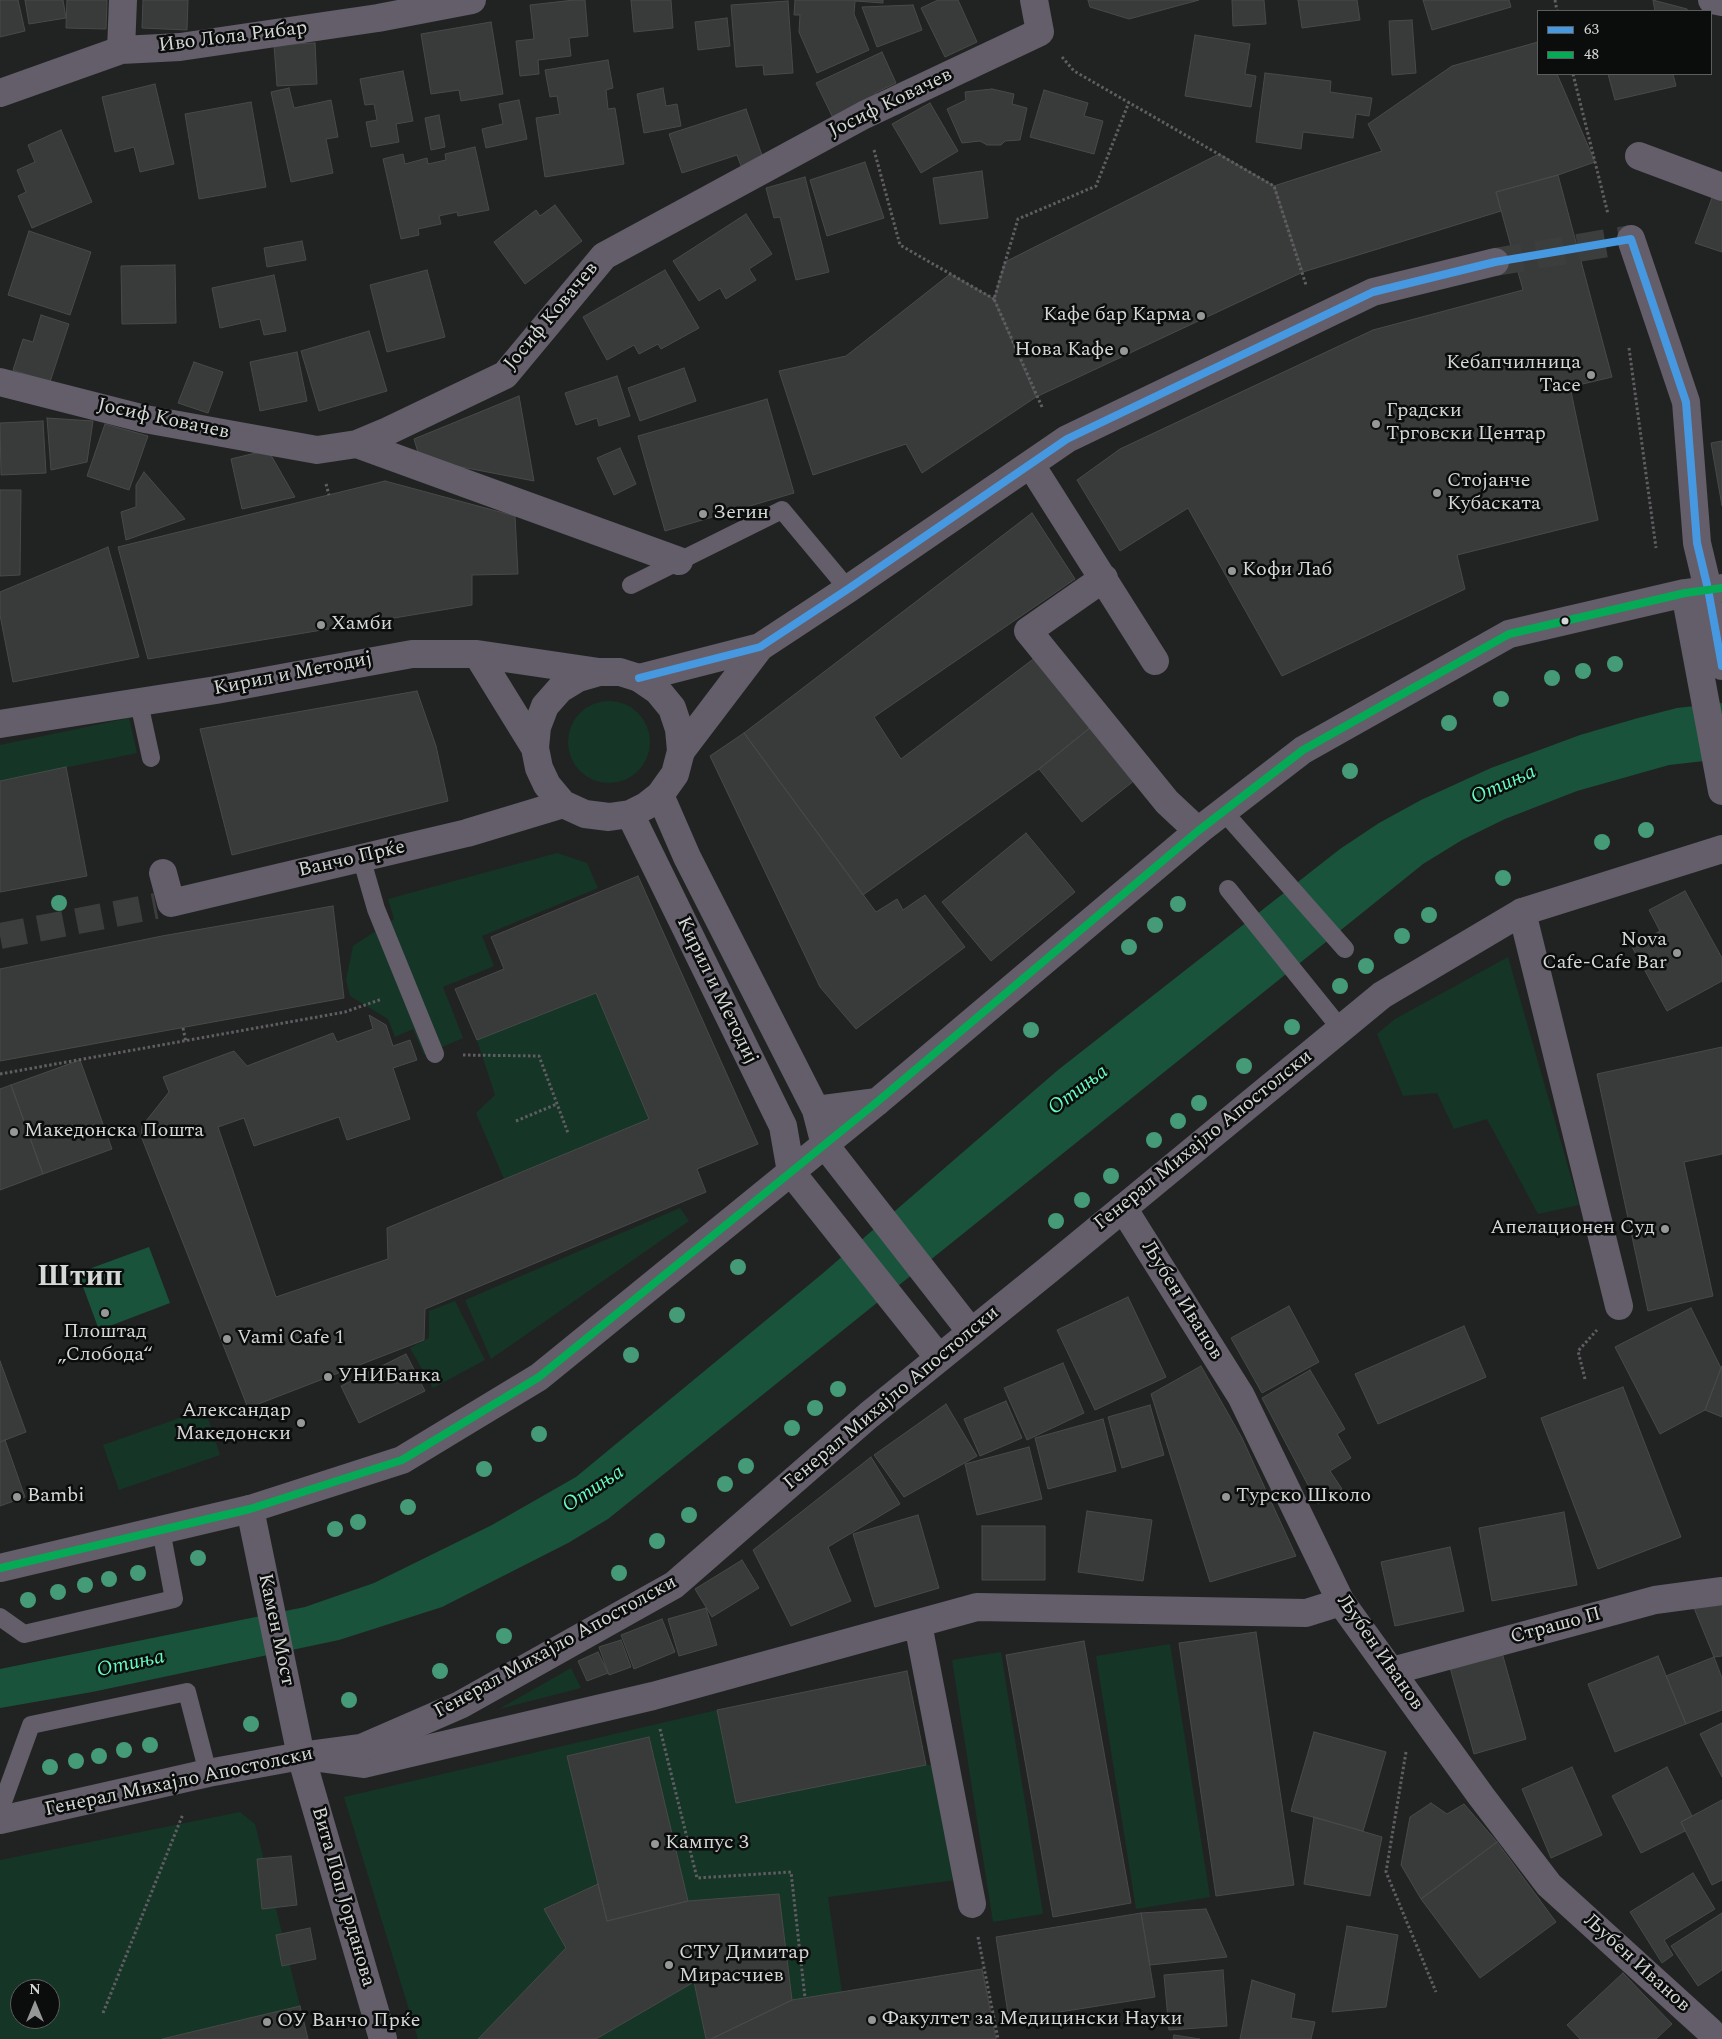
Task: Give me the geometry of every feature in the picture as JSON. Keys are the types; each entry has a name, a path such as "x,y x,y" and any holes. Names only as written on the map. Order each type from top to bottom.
{"street":[{"path":"121,50 123,0"},
{"name":"Иво Лола Рибар","path":"0,94 121,50 180,47 378,18 472,0"},
{"path":"1034,0 1040,32"},
{"path":"1712,0 1722,2"},
{"name":"Јосиф Ковачев","path":"0,382 145,419 317,450 357,444 505,375 604,256 864,115 1040,32"},
{"path":"1638,156 1722,186"},
{"path":"1631,239 1686,402 1697,543 1709,587 1716,651 1722,791"},
{"path":"639,678 760,647 1068,439 1373,292 1495,262"},
{"path":"357,444 679,561"},
{"path":"1031,465 1155,661"},
{"path":"1104,578 1028,631 1167,802 1198,831"},
{"path":"0,1568 250,1509 402,1460 540,1377 877,1102 1198,831 1303,750 1509,634 1709,587"},
{"path":"681,751 760,647"},
{"name":"Кирил и Методиј","path":"0,724 139,702 412,654 477,654 599,672"},
{"path":"477,654 535,748"},
{"path":"599,672 620,672 639,678 658,691 672,708 680,729 681,751 674,774 660,795 646,806 630,814 609,817 584,814 563,804 547,785 538,768 535,748 537,727 545,706 560,690 578,678 599,672"},
{"name":"Кирил и Методиј","path":"660,795 687,857 816,1110 825,1145"},
{"name":"Ванчо Прќе","path":"156,875 163,905 467,832 563,804"},
{"name":"Кирил и Методиј","path":"630,814 783,1126 790,1172"},
{"name":"Генерал Михајло Апостолски","path":"0,1820 208,1773 301,1756 361,1748 460,1705 674,1585 869,1415 1382,995 1522,912 1722,849"},
{"path":"1522,912 1619,1306"},
{"path":"816,1110 877,1102"},
{"path":"756,1200 783,1126"},
{"path":"825,1145 971,1332"},
{"path":"790,1172 939,1358"},
{"name":"Љубен Иванов","path":"1123,1208 1241,1396 1341,1602 1442,1743 1549,1885 1716,2028"},
{"name":"Камен Мост","path":"250,1509 301,1756"},
{"name":"Страшо П","path":"1392,1671 1655,1600 1722,1591"},
{"path":"301,1756 363,1764 652,1696 978,1607 1306,1613 1341,1602"},
{"path":"918,1624 972,1904"},
{"name":"Вита Поп Јорданова","path":"301,1756 380,2035"}],"lane":[{"path":"630,585 782,510 848,589"},
{"path":"139,702 152,758"},
{"path":"1224,812 1345,950"},
{"path":"361,857 376,909 435,1054"},
{"path":"1228,889 1340,1029"},
{"path":"0,1617 24,1634 174,1599 161,1530"},
{"path":"0,1810 31,1725 187,1692 208,1773"}],"path":[{"path":"1040,32 1074,71 1274,186 1306,285"},
{"path":"994,299 1018,219 1096,186 1129,102"},
{"path":"864,115 900,245 994,299 1042,407"},
{"path":"0,1074 345,1012 409,991"},
{"path":"183,1028 186,1042"},
{"path":"435,1054 538,1056 568,1133"},
{"path":"516,1121 557,1104"},
{"path":"1585,1379 1578,1351 1619,1306"},
{"path":"660,1728 697,1878 791,1872 805,1998"},
{"path":"1407,1746 1386,1872 1436,1992"},
{"path":"104,2013 185,1809"},
{"path":"972,1904 998,2039"}],"shaded area":[{"path":"609,701 625,704 638,713 647,726 650,742 647,758 638,771 625,780 609,783 593,780 580,771 571,758 568,742 571,726 580,713 593,704"},
{"path":"129,718 137,753 0,781 0,745"},
{"path":"557,853 587,863 598,888 482,936 494,966 443,987 463,1038 424,1055 413,1029 395,1037 388,1019 350,996 346,980 353,946 394,919 388,899"},
{"path":"1508,957 1579,1205 1538,1214 1487,1119 1454,1129 1437,1093 1403,1096 1377,1034 1395,1019"},
{"path":"596,993 649,1119 504,1179 476,1113 495,1095 477,1040"},
{"path":"680,1208 689,1221 491,1359 465,1300"},
{"path":"455,1301 485,1360 433,1388 410,1348 429,1338 429,1311"},
{"path":"205,1409 220,1455 119,1490 103,1445"},
{"path":"1170,1644 1210,1897 1136,1909 1096,1656"},
{"path":"1001,1652 1043,1914 993,1922 952,1660"},
{"path":"571,1668 581,1688 499,1709"},
{"path":"717,1710 736,1803 926,1765 941,1765 963,1879 828,1897 842,1992 792,2000 779,1894 688,1901 649,1737 567,1756 598,1884 545,1909 566,1948 478,2039 418,2039 344,1797"},
{"path":"240,1812 255,1824 300,2006 162,2039 0,2039 0,1860"},
{"path":"694,1982 706,2039 596,2039"}],"water":[{"name":"Отиња","path":"1722,703 1722,759 1669,765 1577,791 1505,819 1462,840 1423,864 608,1519 568,1543 442,1607 339,1640 92,1692 0,1708 0,1669 305,1607 374,1583 492,1525 576,1477 822,1274 1058,1070 1340,849 1379,823 1421,800 1491,768 1580,735 1638,718 1677,708"},
{"path":"149,1247 170,1303 99,1330 78,1273"}],"building":[{"path":"0,0 18,0 25,31 0,37"},
{"path":"25,0 63,0 66,18 29,24"},
{"path":"67,0 107,0 106,29 66,28"},
{"path":"143,0 188,0 187,30 142,28"},
{"path":"585,0 588,36 569,38 571,56 538,60 539,74 520,76 516,41 534,39 530,5"},
{"path":"631,0 671,0 673,28 634,32"},
{"path":"795,0 883,0 883,3 855,1 854,14 869,50 817,73 799,32 800,15 794,15"},
{"path":"938,0 958,0 977,42 945,57 921,8"},
{"path":"1088,0 1199,0 1129,19 1090,7"},
{"path":"1232,0 1264,0 1266,24 1233,26"},
{"path":"1298,0 1357,0 1360,20 1302,28"},
{"path":"1423,0 1509,0 1511,7 1432,30"},
{"path":"1653,0 1688,10 1655,10"},
{"path":"788,1 793,73 764,75 763,65 736,67 731,5"},
{"path":"913,5 922,30 877,47 862,7"},
{"path":"727,18 730,46 698,50 695,22"},
{"path":"1412,20 1416,73 1392,75 1389,21"},
{"path":"491,22 503,94 461,101 459,90 431,94 421,34"},
{"path":"1195,35 1250,44 1245,74 1256,76 1251,107 1185,96"},
{"path":"1537,42 1537,75 1557,75 1595,162 1558,175 1496,192 1501,211 1303,272 1274,186 1382,151 1368,124 1452,66"},
{"path":"315,43 317,84 277,86 274,45"},
{"path":"882,52 896,83 875,93 878,100 834,120 816,83"},
{"path":"608,60 613,88 606,90 608,109 615,108 624,164 545,177 536,118 560,114 557,96 550,97 545,70"},
{"path":"403,71 413,121 396,124 399,142 371,147 366,122 377,120 374,104 365,105 360,79"},
{"path":"1265,73 1331,81 1330,92 1372,98 1369,116 1356,114 1353,138 1303,132 1301,149 1256,142"},
{"path":"1608,75 1673,75 1676,86 1615,100"},
{"path":"155,84 174,164 140,172 134,147 115,152 102,97"},
{"path":"289,88 294,108 331,100 338,137 326,139 333,173 291,182 271,92"},
{"path":"663,88 666,106 677,104 681,126 644,133 637,94"},
{"path":"992,89 1014,94 1012,104 1027,108 1020,140 1005,141 1001,145 987,145 980,141 962,143 947,109 966,100 965,92"},
{"path":"1044,90 1088,103 1084,116 1103,121 1094,154 1030,137"},
{"path":"519,100 527,139 486,148 482,129 503,124 499,104"},
{"path":"251,102 266,187 199,199 185,114"},
{"path":"930,103 958,151 921,173 892,124"},
{"path":"746,109 765,164 743,171 737,155 682,173 669,134"},
{"path":"439,115 445,147 431,150 425,118"},
{"path":"61,130 92,202 32,228 18,196 26,192 17,170 35,162 28,145"},
{"path":"475,147 489,210 458,216 457,212 439,216 441,224 418,229 419,235 401,239 383,159 403,154 405,164 427,158 428,164 446,160 445,154"},
{"path":"1219,154 1274,186 1303,272 1036,397 994,299 1005,262"},
{"path":"865,162 884,218 827,236 810,180"},
{"path":"982,171 988,218 940,224 933,178"},
{"name":"Градски Трговски Центар","path":"1558,175 1612,377 1570,387 1598,520 1457,555 1465,589 1282,676 1188,508 1120,551 1077,480 1120,449 1373,330 1523,290 1496,192"},
{"path":"805,177 829,272 796,280 780,217 774,218 766,188"},
{"path":"1715,190 1722,192 1722,252 1695,243"},
{"path":"555,205 582,241 525,284 494,242 536,210 540,216"},
{"path":"746,214 772,254 749,269 756,280 726,299 720,288 699,301 673,261"},
{"path":"29,231 91,252 70,315 8,295"},
{"path":"302,241 306,260 267,267 264,248"},
{"path":"175,265 176,323 122,324 121,266"},
{"path":"427,270 445,337 387,352 370,285"},
{"path":"665,270 699,328 661,349 658,344 639,354 634,345 607,360 583,317"},
{"path":"950,274 994,299 1036,397 922,473 906,444 813,475 779,371 846,356"},
{"path":"274,275 286,331 264,335 260,319 220,328 212,288"},
{"path":"41,315 69,324 50,382 13,370 23,339 33,342"},
{"path":"369,331 387,391 319,411 301,351"},
{"path":"297,352 307,401 260,411 250,362"},
{"path":"194,362 223,372 208,413 178,403"},
{"path":"684,368 696,401 640,421 628,388"},
{"path":"617,376 630,416 599,426 597,418 576,425 565,393"},
{"path":"519,396 534,481 420,459 414,439"},
{"path":"767,399 794,493 665,531 638,436"},
{"path":"47,418 93,421 87,462 51,470"},
{"path":"43,421 46,473 1,475 0,423"},
{"path":"105,424 148,436 129,490 87,476"},
{"path":"1722,441 1722,506 1711,443"},
{"path":"620,448 636,484 614,495 597,458"},
{"path":"268,450 295,497 242,509 231,459"},
{"path":"144,472 185,519 126,540 121,512 136,507 136,485"},
{"path":"385,481 515,516 518,574 472,575 472,605 148,659 118,547"},
{"path":"0,490 21,490 20,575 0,576"},
{"path":"1032,513 1075,579 874,717 901,759 1036,657 1091,727 1039,769 863,895 744,733"},
{"path":"108,547 139,657 13,682 0,615 0,592"},
{"path":"417,691 436,746 448,801 232,855 200,729"},
{"path":"1091,727 1135,780 1082,822 1039,769"},
{"path":"744,733 876,912 897,899 903,910 925,895 965,947 856,1029 820,987 710,756"},
{"path":"66,767 87,876 0,892 0,781"},
{"path":"1026,833 1075,892 991,961 942,902"},
{"path":"638,876 758,1144 697,1169 706,1192 425,1309 424,1340 248,1408 141,1136 142,1126 169,1092 163,1077 234,1051 247,1066 333,1033 337,1042 373,1029 369,1015 386,1025 393,1046 410,1040 417,1060 393,1068 410,1119 347,1140 339,1117 254,1146 244,1118 218,1127 276,1297 388,1259 387,1228 649,1119 596,993 477,1040 455,989 504,969 491,937"},
{"name":"Nova Cafe-Cafe Bar","path":"1685,891 1722,958 1722,981 1667,1011 1632,947 1660,931 1649,910"},
{"path":"333,906 344,998 0,1061 0,969 162,936"},
{"name":"Апелационен Суд","path":"1722,1047 1722,1154 1684,1162 1713,1296 1648,1311 1597,1074"},
{"path":"80,1060 112,1149 43,1174 11,1085"},
{"name":"Македонска Пошта","path":"11,1085 43,1174 0,1190 0,1089"},
{"path":"1128,1297 1166,1377 1095,1410 1057,1330"},
{"path":"1289,1306 1319,1362 1262,1393 1231,1338"},
{"path":"1691,1308 1721,1368 1705,1410 1660,1434 1615,1347"},
{"path":"1464,1326 1486,1377 1378,1424 1355,1374"},
{"path":"406,1354 425,1391 359,1423 341,1386"},
{"path":"0,1361 26,1432 0,1442"},
{"path":"1063,1363 1084,1413 1027,1440 1004,1388"},
{"name":"Турско Школо","path":"1201,1366 1242,1438 1296,1556 1210,1582 1151,1394"},
{"path":"1722,1366 1722,1417 1705,1410"},
{"path":"1310,1370 1345,1429 1337,1434 1351,1458 1330,1471 1342,1489 1318,1504 1262,1398"},
{"path":"1623,1387 1681,1537 1598,1569 1541,1418"},
{"path":"1006,1401 1022,1438 980,1456 964,1419"},
{"path":"946,1404 977,1456 904,1497 874,1455"},
{"path":"1150,1405 1164,1455 1122,1468 1108,1417"},
{"path":"1103,1419 1116,1471 1048,1489 1035,1438"},
{"path":"5,1440 25,1497 0,1506 0,1442"},
{"path":"1029,1447 1042,1499 977,1515 965,1464"},
{"path":"871,1457 900,1504 828,1547 851,1601 791,1626 753,1550"},
{"path":"1087,1511 1152,1520 1143,1581 1078,1572"},
{"path":"1564,1512 1577,1585 1492,1601 1479,1528"},
{"path":"918,1515 939,1588 875,1607 853,1534"},
{"path":"982,1526 1045,1526 1045,1580 982,1580"},
{"path":"1450,1547 1464,1611 1395,1626 1381,1562"},
{"path":"742,1560 759,1588 712,1617 695,1589"},
{"path":"1722,1598 1722,1656 1714,1657 1692,1603"},
{"path":"706,1608 717,1645 679,1656 668,1619"},
{"path":"662,1619 675,1652 634,1669 621,1635"},
{"path":"1256,1632 1294,1885 1216,1896 1179,1643"},
{"path":"621,1640 631,1667 609,1675 599,1647"},
{"path":"1084,1641 1131,1903 1053,1917 1006,1655"},
{"path":"1501,1649 1526,1739 1474,1754 1449,1664"},
{"path":"598,1652 608,1673 587,1681 578,1661"},
{"path":"1658,1656 1686,1724 1615,1752 1588,1684"},
{"path":"1714,1657 1722,1678 1722,1710 1686,1724 1666,1676"},
{"path":"907,1671 926,1765 736,1803 717,1710"},
{"path":"1722,1723 1722,1777 1700,1734"},
{"path":"1314,1732 1386,1752 1363,1831 1291,1811"},
{"path":"649,1737 688,1901 607,1921 567,1756"},
{"path":"1572,1767 1602,1835 1551,1858 1522,1789"},
{"path":"1667,1767 1692,1816 1681,1822 1685,1831 1641,1853 1612,1796"},
{"path":"1722,1800 1722,1880 1712,1885 1681,1822"},
{"path":"1431,1803 1447,1814 1464,1804 1497,1842 1421,1899 1401,1865 1410,1817"},
{"path":"1314,1817 1382,1837 1370,1896 1304,1884"},
{"path":"1497,1842 1556,1922 1480,1978 1421,1899"},
{"path":"291,1856 297,1905 262,1909 257,1859"},
{"path":"1693,1873 1715,1909 1664,1940 1673,1955 1662,1963 1630,1912"},
{"name":"СТУ Димитар Мирасчиев","path":"598,1884 607,1921 688,1901 779,1894 792,2000 711,2039 706,2039 694,1982 596,2039 478,2039 566,1948 544,1909"},
{"path":"1206,1909 1227,1957 1150,1965 1141,1913"},
{"path":"1141,1913 1155,1997 1009,2020 996,1937"},
{"path":"1722,1913 1722,1970 1698,1986 1671,1946"},
{"path":"1347,1926 1398,1935 1386,2007 1332,2012"},
{"path":"310,1928 316,1959 282,1966 276,1935"},
{"name":"Факултет за Медицински Науки","path":"982,1969 996,2039 711,2039 792,2000"},
{"path":"1223,1970 1227,2026 1169,2030 1164,1975"},
{"path":"1623,1973 1672,2024 1656,2039 1580,2039 1567,2025"},
{"path":"1252,1980 1295,1994 1291,2018 1315,2022 1311,2039 1240,2039"},
{"name":"ОУ Ванчо Прќе","path":"300,2006 308,2039 162,2039"},
{"path":"1174,2035 1200,2039 1173,2039"}],"tunnel":[{"path":"1495,262 1631,239"},
{"path":"0,936 156,906"}],"transit line":[{"name":"63","path":"639,678 760,647 1067,439 1373,292 1495,262 1631,239 1686,402 1697,543 1708,589 1722,666"},
{"name":"48","path":"0,1568 250,1509 402,1460 539,1377 877,1102 1198,831 1303,750 1509,634 1685,593 1722,588"}],"place":[{"name":"Кафе бар Карма","path":"1201,316"},
{"name":"Нова Кафе","path":"1124,351"},
{"name":"Кебапчилница Тасе","path":"1591,375"},
{"name":"Градски Трговски Центар","path":"1376,424"},
{"name":"Стојанче Кубаската","path":"1437,493"},
{"name":"Зегин","path":"703,514"},
{"name":"Кофи Лаб","path":"1232,571"},
{"name":"Хамби","path":"321,625"},
{"name":"Nova Cafe-Cafe Bar","path":"1677,953"},
{"name":"Македонска Пошта","path":"14,1132"},
{"name":"Апелационен Суд","path":"1665,1229"},
{"name":"Плоштад „Слобода“","path":"105,1313"},
{"name":"Vami Cafe 1","path":"227,1339"},
{"name":"УНИБанка","path":"328,1377"},
{"name":"Александар Македонски","path":"301,1423"},
{"name":"Bambi","path":"17,1497"},
{"name":"Турско Школо","path":"1226,1497"},
{"name":"Кампус 3","path":"655,1844"},
{"name":"СТУ Димитар Мирасчиев","path":"669,1965"},
{"name":"Факултет за Медицински Науки","path":"872,2020"},
{"name":"ОУ Ванчо Прќе","path":"267,2022"}],"district":[{"name":"Штип","path":"80,1279"}]}
